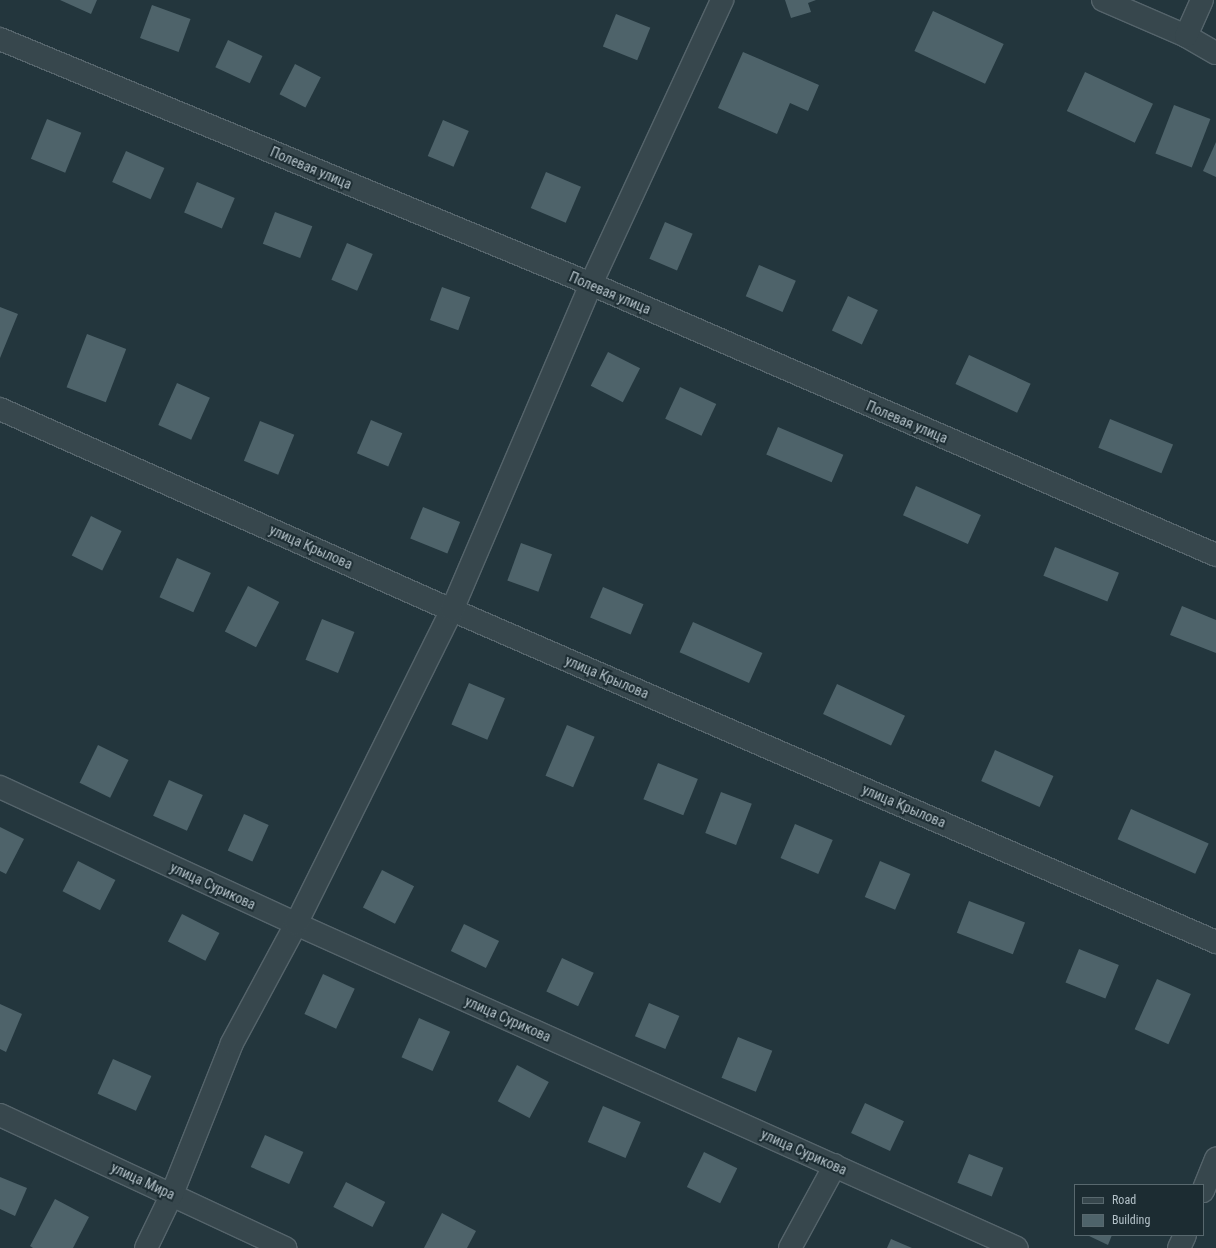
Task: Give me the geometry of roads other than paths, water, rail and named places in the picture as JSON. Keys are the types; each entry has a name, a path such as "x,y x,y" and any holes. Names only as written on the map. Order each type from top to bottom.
{"street":[{"path":"146,1248 172,1194 232,1044 296,924 452,610 591,284 722,0"},
{"path":"1103,0 1186,36 1216,53"},
{"path":"1186,36 1202,0"},
{"name":"Полевая улица","path":"0,39 591,284 1216,555"},
{"name":"улица Крылова","path":"0,409 452,610 1216,942"},
{"name":"улица Сурикова","path":"0,787 296,924 1017,1248"},
{"name":"улица Мира","path":"0,1114 286,1248"},
{"path":"1204,1189 1216,1159"},
{"path":"790,1248 835,1166"},
{"path":"1179,1248 1185,1236"}]}
